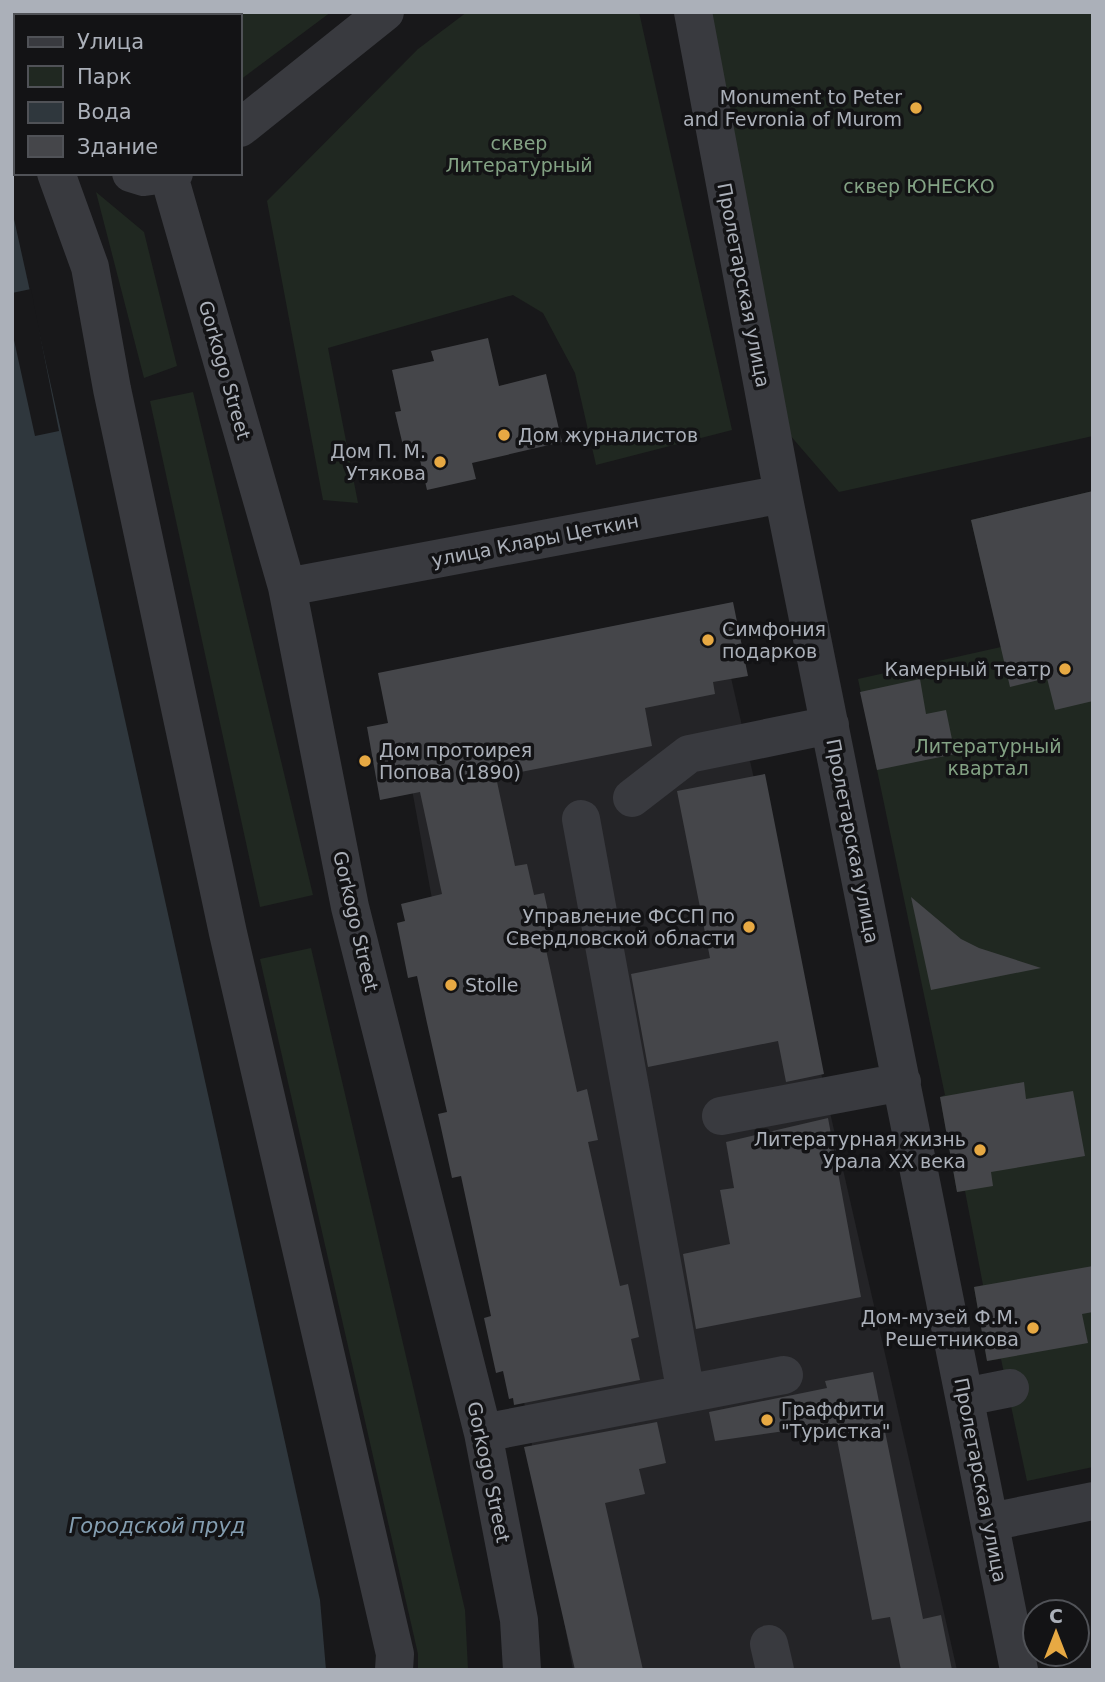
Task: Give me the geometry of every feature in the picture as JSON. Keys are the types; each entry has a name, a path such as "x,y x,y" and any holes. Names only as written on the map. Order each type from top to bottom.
{"street":[{"path":"242,126 385,12"},
{"name":"Пролетарская улица","path":"693,12 783,494 1019,1670"},
{"path":"56,175 90,267 112,389 228,933 395,1654 394,1670"},
{"path":"138,175 172,175"},
{"name":"Gorkogo Street","path":"172,175 287,587 350,907 483,1433 519,1620 522,1670"},
{"name":"улица Клары Цеткин","path":"287,587 783,494"},
{"path":"632,798 689,754 830,725"},
{"path":"581,819 686,1394"},
{"path":"721,1116 902,1082"},
{"path":"483,1433 784,1375"},
{"path":"965,1397 1010,1388"},
{"path":"990,1522 1093,1501"}],"shaded area":[{"path":"724,647 957,1670 573,1670 394,691"}],"green space":[{"path":"331,12 242,79 242,14 224,14"},
{"name":"сквер Литературный","path":"467,12 639,12 732,430 596,465 575,373 543,313 513,295 328,348 358,503 323,500 267,201 418,49"},
{"name":"сквер ЮНЕСКО","path":"710,12 1093,12 1093,436 839,492 789,434"},
{"path":"96,192 144,232 177,366 144,378"},
{"path":"193,392 313,895 260,907 150,401"},
{"name":"Литературный квартал","path":"1093,491 1093,1467 1027,1481 1001,1359 987,1361 974,1287 983,1285 965,1191 957,1192 940,1097 945,1095 858,679 1001,647 971,520"},
{"path":"311,948 465,1610 468,1670 418,1670 418,1654 260,959"}],"water":[{"name":"Городской пруд","path":"12,210 320,1600 326,1670 12,1670"}],"pier":[{"path":"31,289 59,431 35,436 12,331 12,293"}],"building":[{"path":"488,338 499,386 546,374 562,442 472,463 476,479 427,490 417,447 404,450 395,412 401,411 392,370 434,361 431,351"},
{"path":"1093,491 1093,701 1055,710 1047,678 1010,687 971,520"},
{"path":"733,602 748,676 713,682 715,694 645,708 652,746 496,777 515,866 527,864 534,895 544,893 555,943 545,945 577,1092 587,1089 598,1140 588,1142 620,1286 628,1284 639,1337 631,1339 640,1380 514,1405 513,1398 509,1399 503,1371 496,1373 484,1318 491,1316 461,1176 452,1178 438,1114 447,1112 417,976 408,978 397,923 405,921 401,904 442,894 420,792 380,800 367,727 388,723 378,673"},
{"path":"920,679 926,714 946,710 955,754 877,770 860,692"},
{"name":"Управление ФССП по Свердловской области","path":"765,774 824,1074 786,1082 778,1041 648,1067 631,974 710,958 677,791"},
{"path":"911,897 961,939 979,948 1041,968 931,990"},
{"path":"1024,1082 1026,1099 1073,1091 1085,1156 991,1172 993,1186 957,1192 940,1097"},
{"path":"828,1118 861,1297 696,1329 683,1254 730,1244 720,1190 734,1188 726,1142"},
{"name":"Дом-музей Ф.М. Решетникова","path":"1093,1266 1093,1312 1082,1314 1088,1343 987,1361 974,1287"},
{"path":"873,1372 923,1619 941,1615 952,1670 901,1670 890,1617 872,1620 834,1424 715,1441 709,1412 827,1388 825,1381"},
{"path":"657,1422 666,1463 639,1469 645,1494 605,1503 643,1670 575,1670 524,1447"}],"place":[{"name":"Monument to Peter and Fevronia of Murom","path":"916,108"},
{"name":"Дом журналистов","path":"504,435"},
{"name":"Дом П. М. Утякова","path":"440,462"},
{"name":"Симфония подарков","path":"708,640"},
{"name":"Камерный театр","path":"1065,669"},
{"name":"Дом протоирея Попова (1890)","path":"365,761"},
{"name":"Управление ФССП по Свердловской области","path":"749,927"},
{"name":"Stolle","path":"451,985"},
{"name":"Литературная жизнь Урала XX века","path":"980,1150"},
{"name":"Дом-музей Ф.М. Решетникова","path":"1033,1328"},
{"name":"Граффити \"Туристка\"","path":"767,1420"}]}
